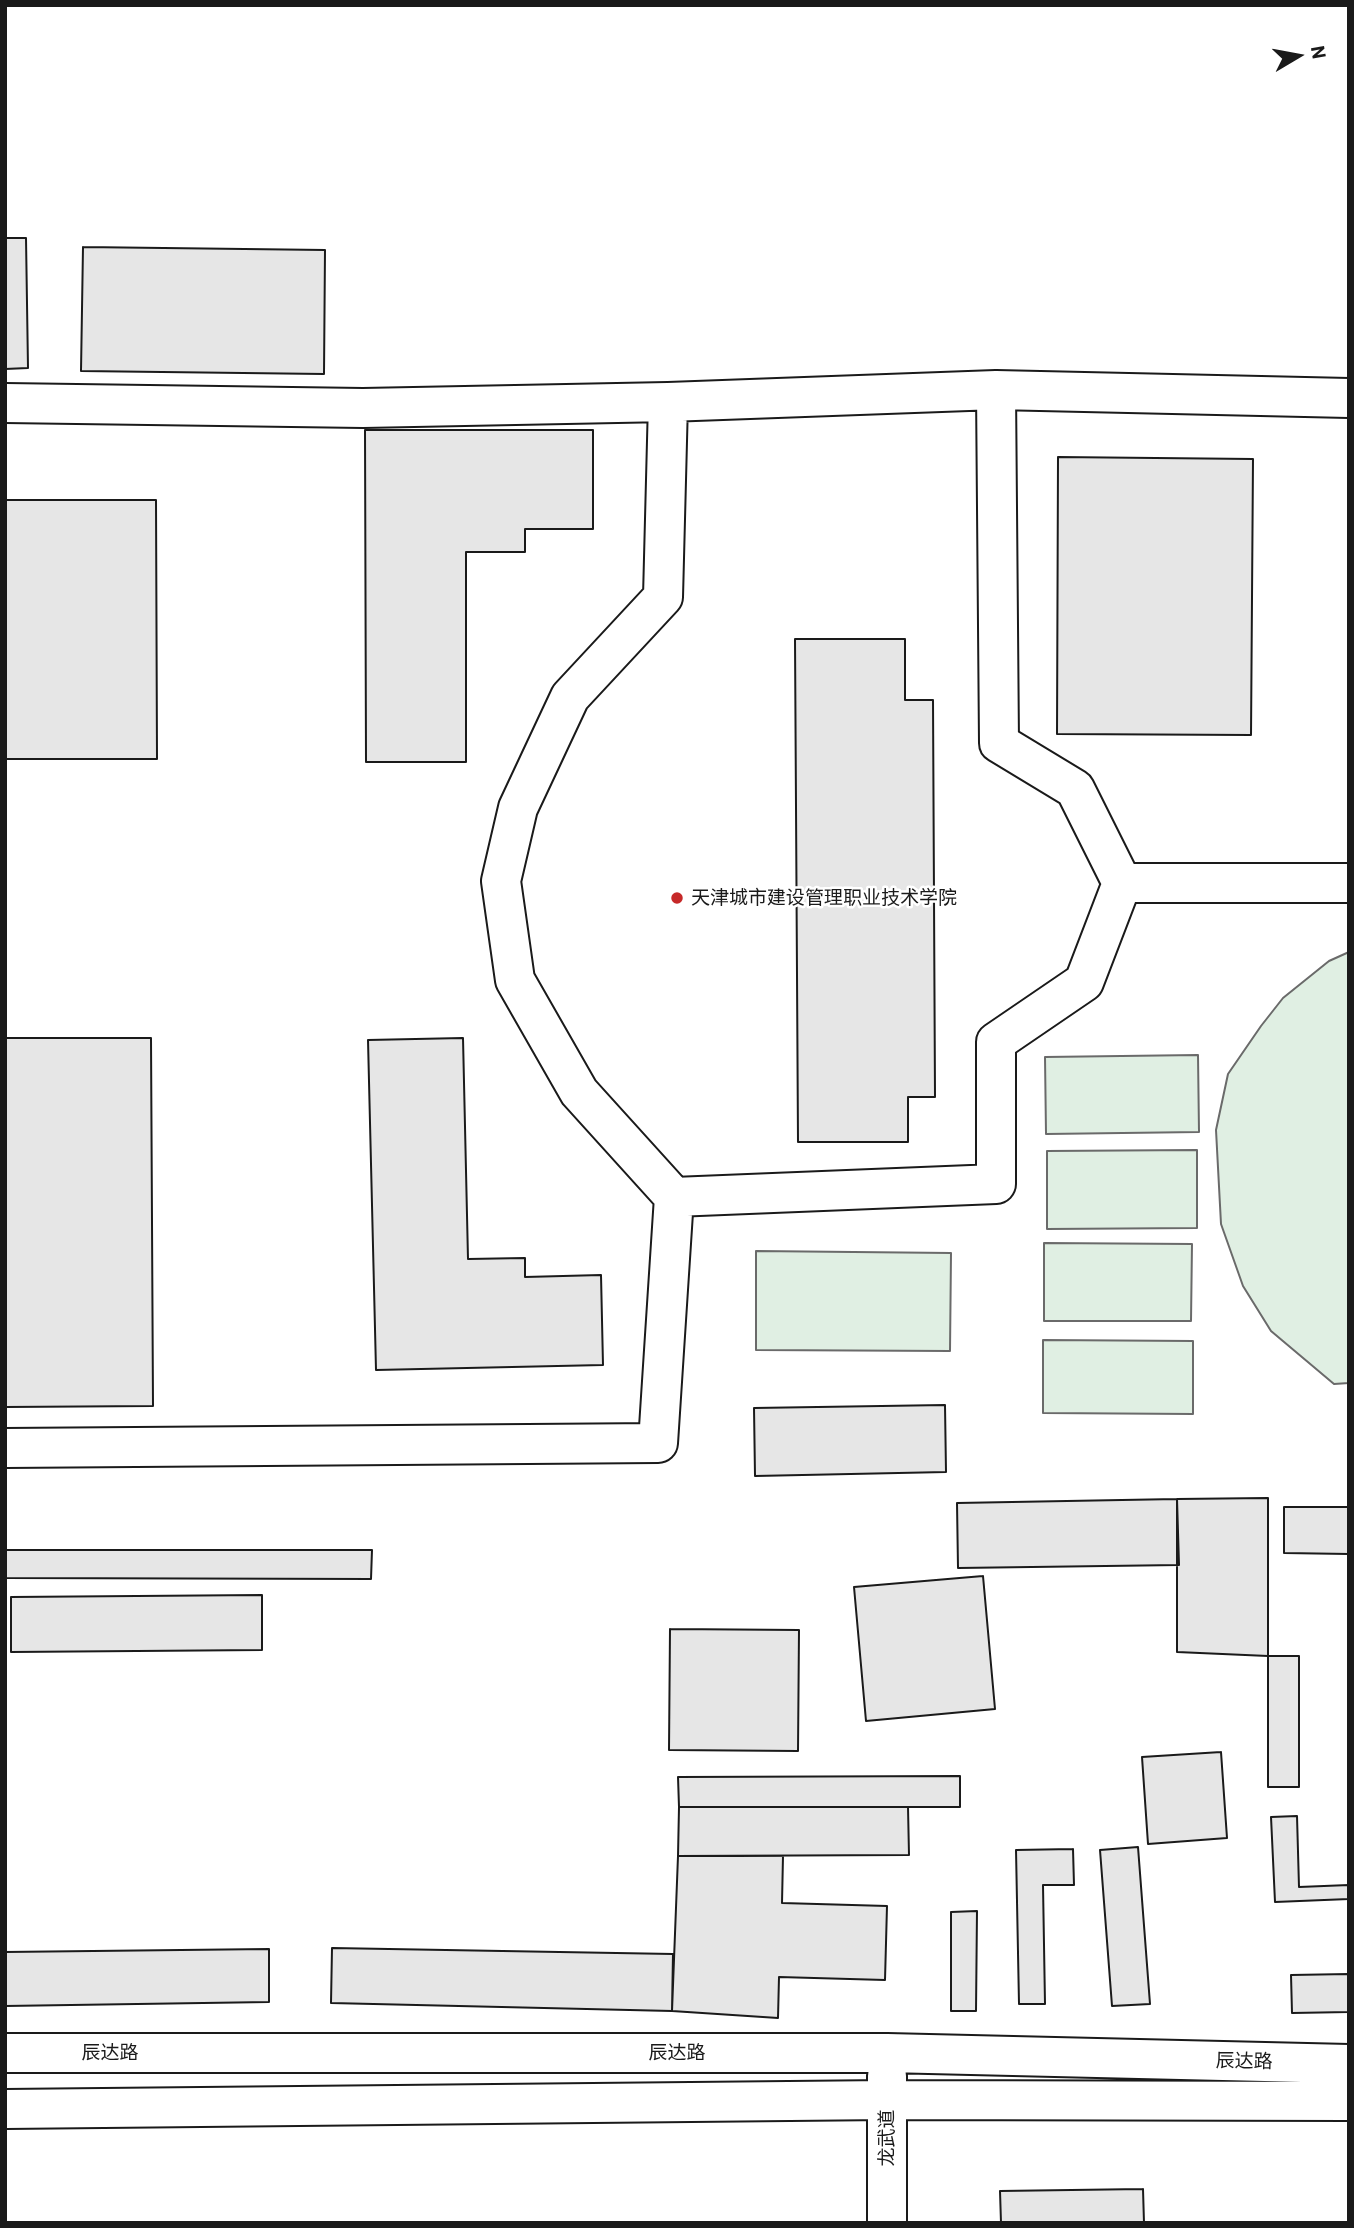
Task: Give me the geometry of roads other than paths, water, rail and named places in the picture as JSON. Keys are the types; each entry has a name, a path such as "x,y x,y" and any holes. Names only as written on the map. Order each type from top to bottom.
{"street":[{"path":"674,1197 996,1184 996,1042 1084,982 1122,883 1075,789 999,743 996,390"},
{"path":"5,403 363,408 668,402 996,390 1349,398"},
{"path":"5,1448 658,1443 674,1197 579,1092 515,980 501,881 517,808 570,697 663,597 668,402"},
{"path":"1122,883 1349,883"},
{"name":"辰达路","path":"5,2053 900,2053 1349,2064"},
{"name":"龙武道","path":"887,2223 900,2101 900,2053"},
{"path":"900,2101 913,2223"},
{"name":"辰达路","path":"5,2109 900,2101 1349,2101"}],"place":[{"name":"天津城市建设管理职业技术学院","path":"677,898"}]}
